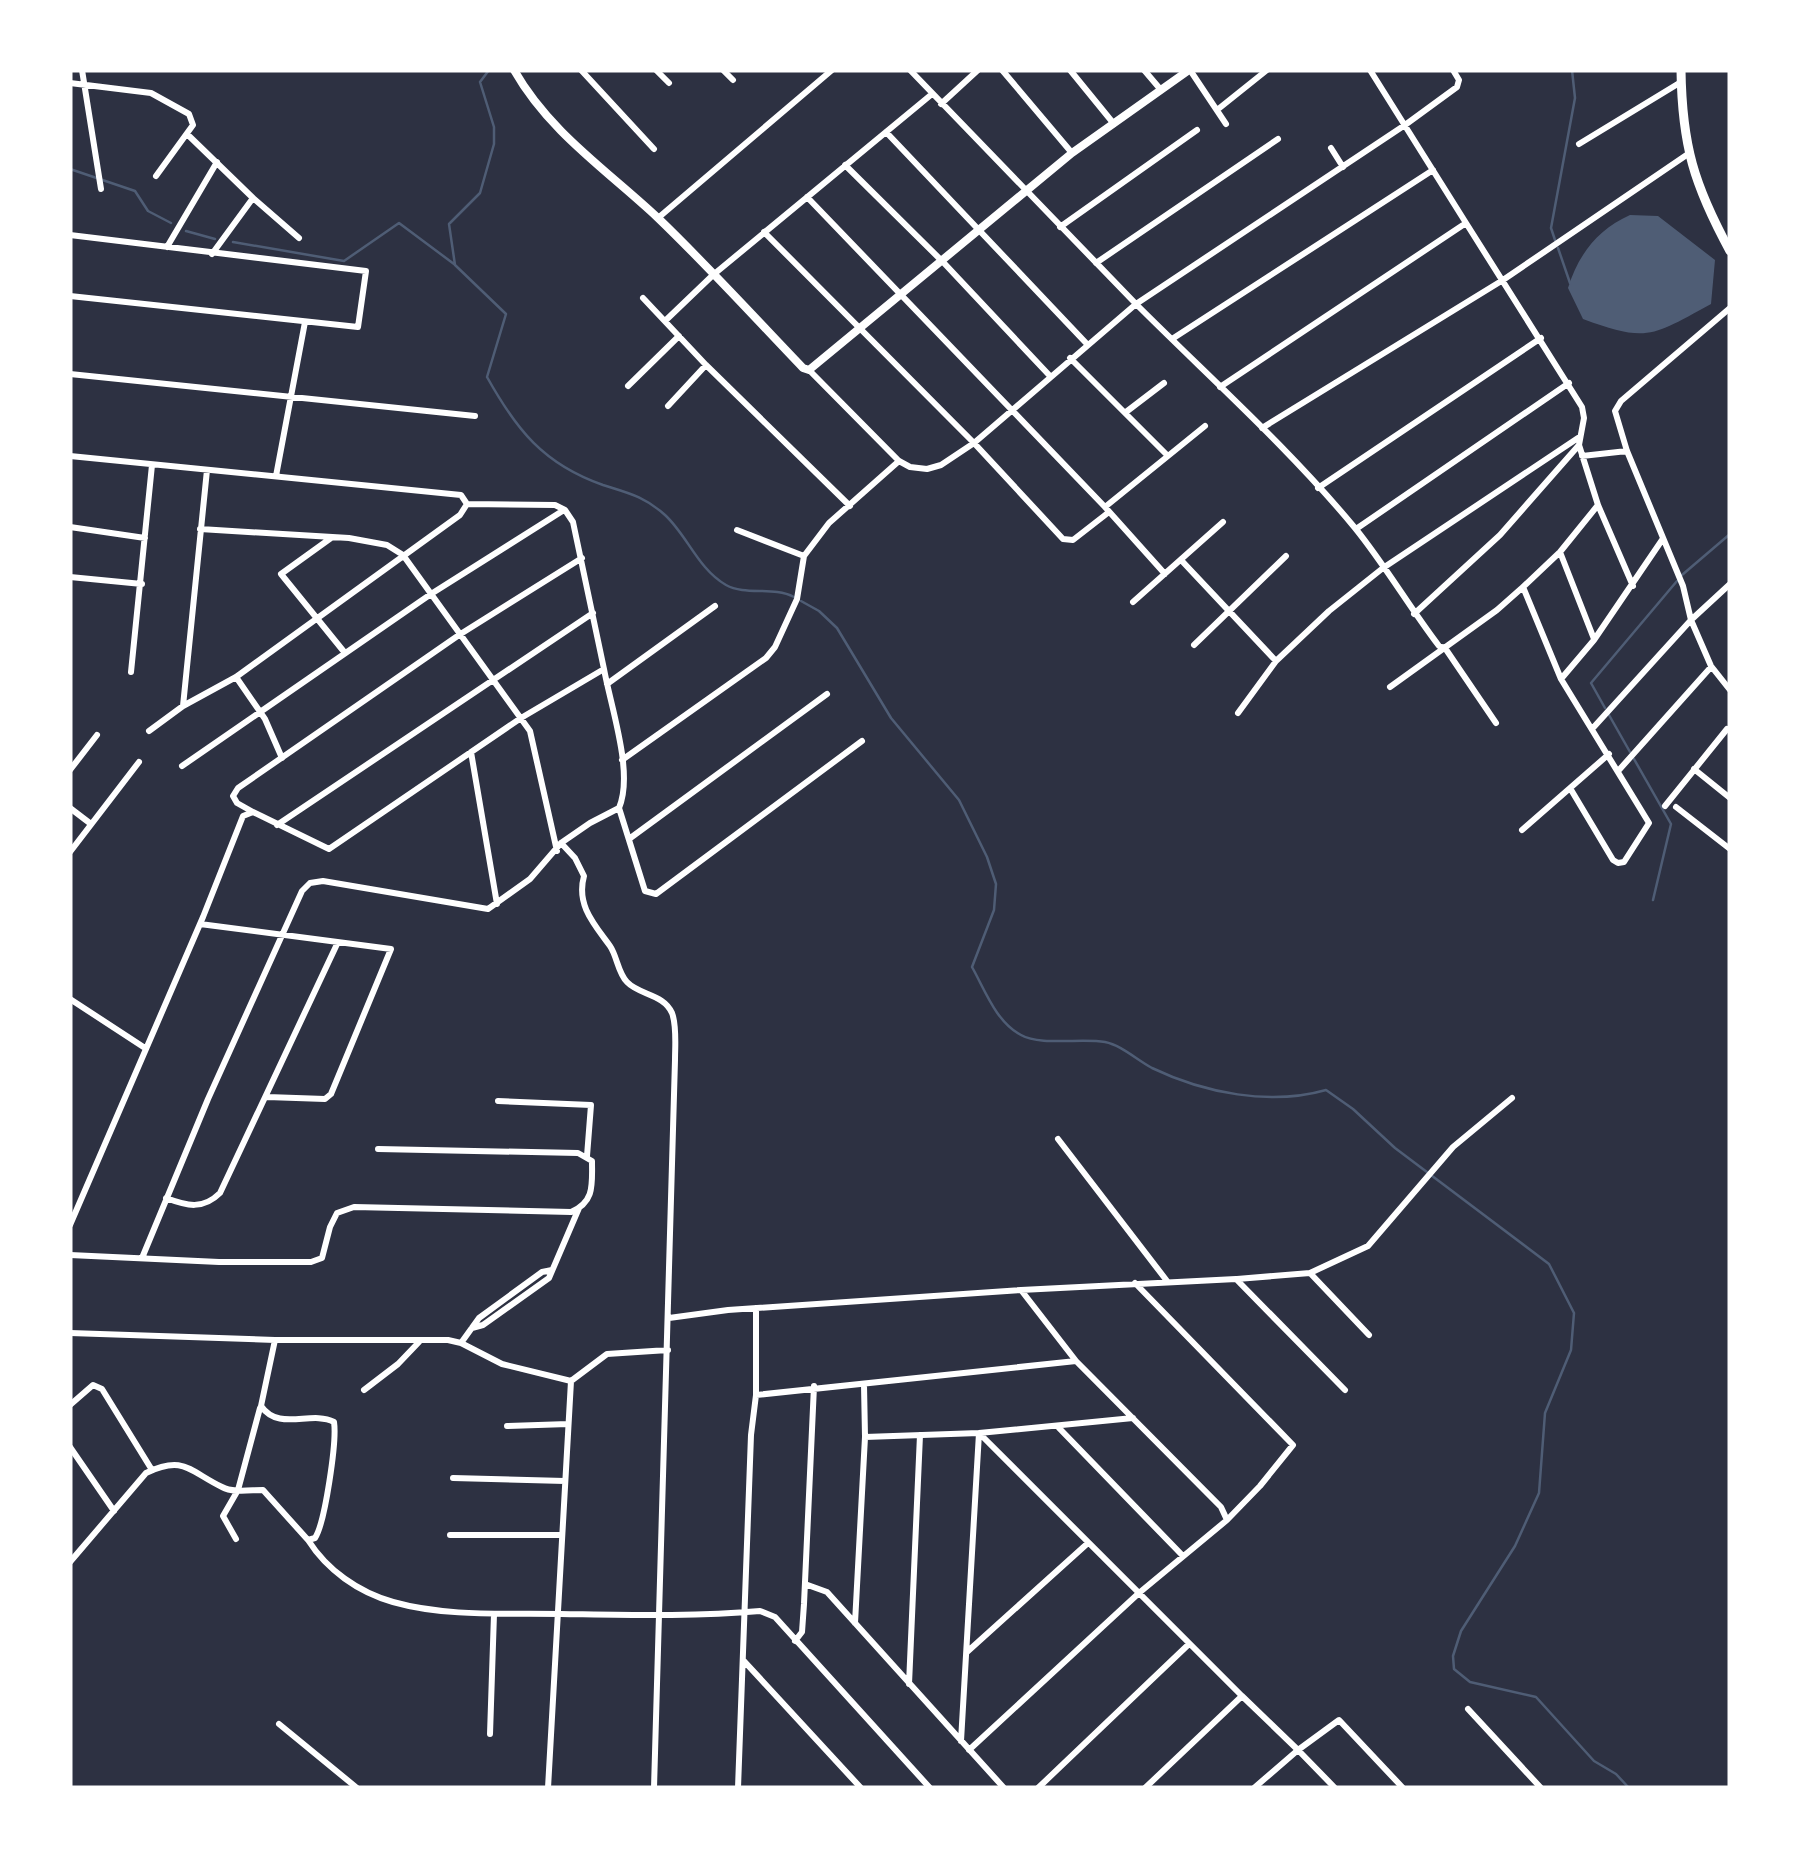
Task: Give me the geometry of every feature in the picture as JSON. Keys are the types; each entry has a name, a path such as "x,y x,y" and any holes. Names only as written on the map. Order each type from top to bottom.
{"main road":[{"path":"1681,70 1688,154 1697,184 1730,250"}],"street":[{"path":"82,70 101,189"},
{"path":"514,70 566,139 658,218 899,461 926,469 941,465 974,443 1136,304 1457,87 1459,80 1453,70"},
{"path":"580,70 654,149"},
{"path":"656,70 669,83"},
{"path":"723,70 733,80"},
{"path":"658,218 832,70"},
{"path":"910,70 1356,529 1496,723"},
{"path":"941,104 978,70"},
{"path":"1002,70 1072,153"},
{"path":"1070,70 1114,124"},
{"path":"1144,70 1161,90"},
{"path":"809,370 1072,153 1189,70 1226,124"},
{"path":"1252,70 1259,78"},
{"path":"1216,110 1268,70"},
{"path":"1370,70 1568,383 1584,418 1579,441 1582,456 1598,505 1633,586"},
{"path":"1579,144 1681,82"},
{"path":"70,84 152,93 193,119 156,176"},
{"path":"665,321 713,274 932,94"},
{"path":"1060,226 1196,130"},
{"path":"886,132 1087,344"},
{"path":"186,134 299,238"},
{"path":"1096,263 1278,140"},
{"path":"1332,148 1342,167"},
{"path":"1262,428 1503,280 1688,154"},
{"path":"166,248 217,162"},
{"path":"846,165 1050,376"},
{"path":"1172,340 1433,170"},
{"path":"807,196 1107,509 1164,574"},
{"path":"212,254 253,198"},
{"path":"1220,387 1466,223"},
{"path":"764,232 1064,539 1073,540 1206,426"},
{"path":"70,235 366,270 358,327 70,296"},
{"path":"644,298 706,365 850,506"},
{"path":"1730,308 1617,405 1615,411 1683,586 1690,620 1712,666 1730,690"},
{"path":"276,476 305,322"},
{"path":"628,386 679,336"},
{"path":"1318,488 1542,338"},
{"path":"1070,358 1168,455"},
{"path":"668,406 706,365"},
{"path":"70,374 475,416"},
{"path":"1126,412 1164,383"},
{"path":"1356,529 1568,383"},
{"path":"1238,713 1276,661 1328,611 1383,568 1579,441"},
{"path":"1414,614 1500,535 1579,441"},
{"path":"1582,456 1627,450"},
{"path":"70,456 461,494 467,504"},
{"path":"622,760 766,658 782,634 797,599 804,556 829,523 899,461"},
{"path":"131,672 152,465"},
{"path":"183,706 207,470"},
{"path":"142,1258 282,934 302,891 310,883 323,880 488,908 530,879 559,847 619,808 624,798 622,760 574,522 566,510 555,505 467,504"},
{"path":"150,731 183,706 236,678 460,515 467,504"},
{"path":"1390,687 1524,587 1560,552 1598,505"},
{"path":"182,766 431,594 566,510"},
{"path":"1134,602 1222,522"},
{"path":"70,527 145,538"},
{"path":"200,528 387,544 403,555 530,731 559,847 575,858 584,876 580,890 587,916 598,935 610,946 627,982 664,1003 672,1014 675,1060 654,1788"},
{"path":"737,530 804,556"},
{"path":"332,538 281,574 345,653"},
{"path":"1561,679 1594,640 1662,540"},
{"path":"1560,552 1594,640"},
{"path":"1194,645 1286,556"},
{"path":"582,558 459,635 238,788 234,796 237,803 252,812 330,849 522,718 604,669"},
{"path":"1181,560 1276,661"},
{"path":"70,577 142,584"},
{"path":"1592,729 1690,620 1730,584"},
{"path":"1524,587 1561,679 1649,823 1624,862 1613,860 1570,788"},
{"path":"607,684 715,606"},
{"path":"277,825 593,613"},
{"path":"1619,770 1712,666"},
{"path":"236,678 260,712 282,758"},
{"path":"628,839 828,694"},
{"path":"1665,806 1729,728"},
{"path":"70,770 97,735"},
{"path":"619,808 645,891 656,894 862,741"},
{"path":"472,752 497,904"},
{"path":"1522,830 1609,754"},
{"path":"70,852 139,762"},
{"path":"1694,770 1730,798"},
{"path":"1676,806 1730,849"},
{"path":"70,808 91,824"},
{"path":"70,1225 243,816 252,812"},
{"path":"200,924 391,949 334,1090 325,1098 266,1097"},
{"path":"166,1198 202,1206 220,1194 338,942"},
{"path":"70,998 145,1048"},
{"path":"668,1318 756,1308 1310,1273 1368,1246 1453,1147 1512,1098"},
{"path":"498,1102 591,1104 587,1156"},
{"path":"1058,1139 1168,1282"},
{"path":"378,1149 587,1156 592,1161 592,1193 579,1208 542,1285 472,1328 461,1343"},
{"path":"70,1255 311,1262 322,1258 337,1213 354,1207 570,1212 579,1208"},
{"path":"1310,1273 1370,1334"},
{"path":"1236,1280 1345,1390"},
{"path":"969,1750 1139,1593 1227,1520 1293,1444 1134,1282"},
{"path":"1020,1290 1076,1362 1222,1506 1227,1520"},
{"path":"738,1788 751,1435 756,1395 756,1308"},
{"path":"70,1333 275,1340 448,1340 502,1364 571,1381"},
{"path":"236,1539 222,1516 238,1490 275,1340"},
{"path":"364,1390 419,1342"},
{"path":"548,1788 571,1381 608,1354 668,1350"},
{"path":"756,1395 814,1386 864,1385 1076,1362"},
{"path":"70,1405 93,1385 102,1389 152,1470"},
{"path":"854,1624 865,1437 864,1385"},
{"path":"795,1641 802,1632 814,1386"},
{"path":"260,1406 264,1412 283,1420 324,1417 334,1422 337,1439 322,1527 315,1538 308,1540"},
{"path":"865,1437 978,1433 1134,1418"},
{"path":"507,1426 568,1424"},
{"path":"1058,1427 1182,1556"},
{"path":"978,1433 1335,1788"},
{"path":"961,1741 978,1433"},
{"path":"909,1685 920,1435"},
{"path":"70,1446 114,1511"},
{"path":"70,1562 146,1472 178,1463 225,1490 263,1490 329,1568 390,1601 494,1614 661,1616 760,1611 774,1617 930,1788"},
{"path":"454,1478 564,1481"},
{"path":"450,1535 561,1535"},
{"path":"966,1653 1088,1543"},
{"path":"805,1584 826,1592 1004,1788"},
{"path":"490,1734 494,1614"},
{"path":"1038,1788 1189,1644"},
{"path":"742,1659 861,1788"},
{"path":"1146,1788 1242,1696"},
{"path":"1468,1710 1541,1788"},
{"path":"1254,1788 1339,1720 1403,1788"},
{"path":"280,1724 357,1788"}],"water":[{"path":"1630,215 1658,216 1715,260 1711,304 1649,332 1622,331 1583,319 1568,288 1572,276 1599,236"}],"waterway":[{"path":"489,70 480,82 494,127 494,144 480,193 449,224 455,265 506,314 487,377 533,443 564,467 650,503 673,523 716,578 734,588 794,597"},
{"path":"1555,240 1551,228 1575,98 1572,70"},
{"path":"70,169 135,191 148,211 171,223"},
{"path":"233,242 344,261 399,223 454,264"},
{"path":"186,231 215,239"},
{"path":"1558,248 1570,283"},
{"path":"1682,575 1730,534"},
{"path":"1605,708 1591,683 1677,581"},
{"path":"801,601 837,628 891,718 959,800 996,884 994,910 972,967 992,1005 1012,1029 1039,1040 1111,1044 1172,1077 1215,1090 1260,1097 1326,1090 1395,1148 1549,1264 1574,1313 1571,1350 1545,1413 1539,1493 1515,1546 1461,1631 1453,1656 1454,1669 1470,1682 1536,1697 1594,1761 1616,1774 1629,1788"},
{"path":"1609,715 1630,752"},
{"path":"1634,759 1671,824 1653,900"}]}
